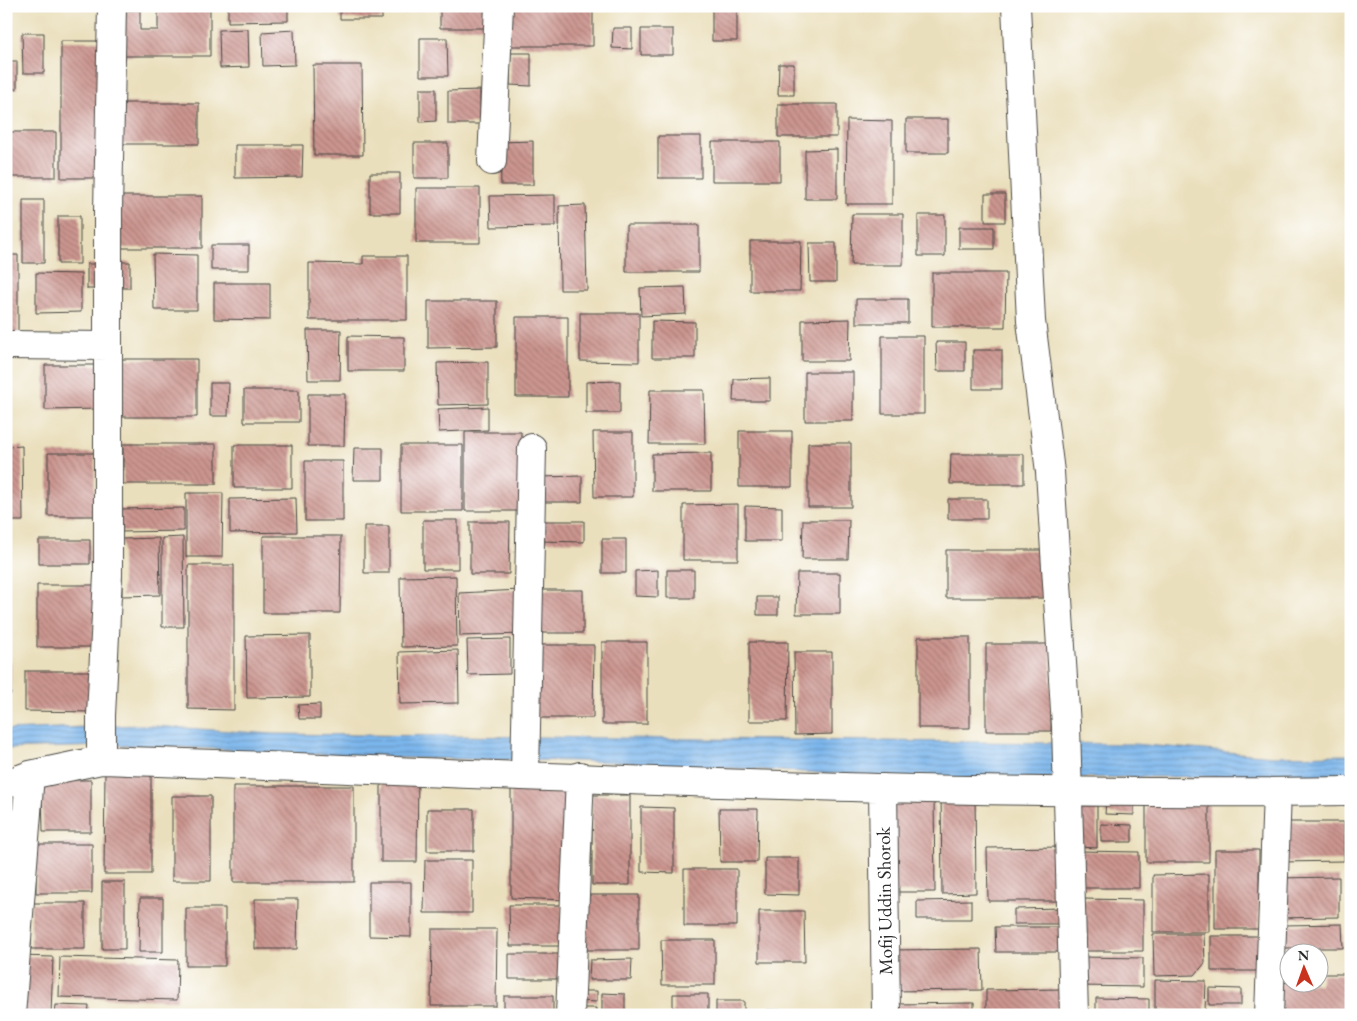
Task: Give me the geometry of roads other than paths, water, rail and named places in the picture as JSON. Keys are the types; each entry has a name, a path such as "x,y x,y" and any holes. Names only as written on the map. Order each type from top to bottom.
{"street":[{"path":"101,760 101,715 108,575 108,210 112,6"},
{"path":"492,161 499,6"},
{"path":"1016,6 1029,294 1050,472 1066,726 1074,1015"},
{"path":"6,345 108,346"},
{"path":"525,774 532,448"},
{"path":"11,1015 18,779 101,760 883,788 1276,792 1351,790"},
{"path":"570,1015 580,776"},
{"name":"Mofij Uddin Shorok","path":"883,788 886,1015"},
{"path":"1269,1015 1276,792"}],"water":[{"path":"139,725 273,734 1134,744 1273,756 1351,755 1351,775 928,779 622,762 365,757 135,745 6,749 6,730"}]}
